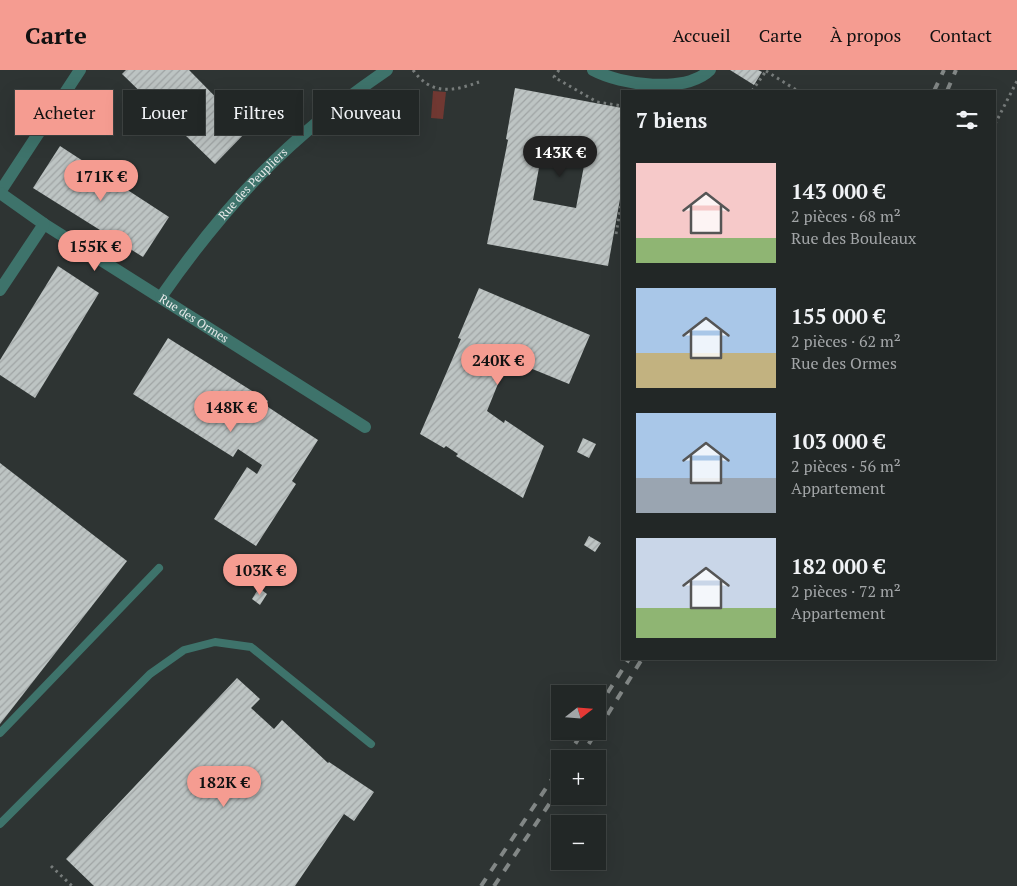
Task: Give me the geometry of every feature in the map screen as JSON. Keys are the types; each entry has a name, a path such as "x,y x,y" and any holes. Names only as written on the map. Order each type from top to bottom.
{"street":[{"path":"0,193 80,70"},
{"name":"Rue des Peupliers","path":"161,297 213,226 267,166 316,122 387,70"},
{"path":"593,70 619,80 665,85 683,83 703,76 710,70"},
{"name":"Rue des Ormes","path":"0,193 44,224 365,427"},
{"path":"0,290 44,224"}],"lane":[{"path":"0,733 159,568"},
{"path":"0,824 150,674 184,650 215,642 251,647 371,744"}],"path":[{"path":"413,70 421,80 436,89 454,88 479,82"},
{"path":"559,70 554,77 597,102 621,106"},
{"path":"753,90 766,70 796,90"},
{"path":"996,122 1017,81"},
{"path":"616,234 621,205"},
{"path":"51,866 72,886"}],"shaded area":[{"path":"433,91 446,92 443,119 431,118"}],"building":[{"path":"126,70 189,70 215,96 215,135 243,135 215,164 185,135 205,135 205,90 139,90 122,74"},
{"path":"730,70 758,70 762,72 754,85"},
{"path":"515,88 621,108 621,194 608,266 487,244 508,140 506,139","holes":["543,146 586,155 576,208 533,200"]},
{"path":"60,146 169,217 143,257 33,188"},
{"path":"58,266 99,293 35,398 0,375 0,360"},
{"path":"479,288 590,335 569,384 508,359 487,411 504,423 505,420 544,446 523,498 456,456 458,454 446,446 444,448 420,434 461,339 458,338"},
{"path":"168,338 268,401 265,405 318,440 292,481 296,484 256,546 214,519 247,467 257,474 262,465 238,449 233,457 133,394"},
{"path":"583,438 596,444 589,458 577,452"},
{"path":"0,463 127,561 0,724"},
{"path":"589,536 601,543 595,552 584,545"},
{"path":"259,588 267,594 260,605 252,599"},
{"path":"237,678 260,699 251,708 274,729 282,720 328,763 374,792 354,821 344,814 295,886 94,886 66,859"}],"railway":[{"path":"934,90 944,70"},
{"path":"947,90 956,70"},
{"path":"606,695 628,660"},
{"path":"606,717 641,660"},
{"path":"571,750 578,740"},
{"path":"585,750 591,740"},
{"path":"481,886 551,781"},
{"path":"494,886 551,801"}]}
